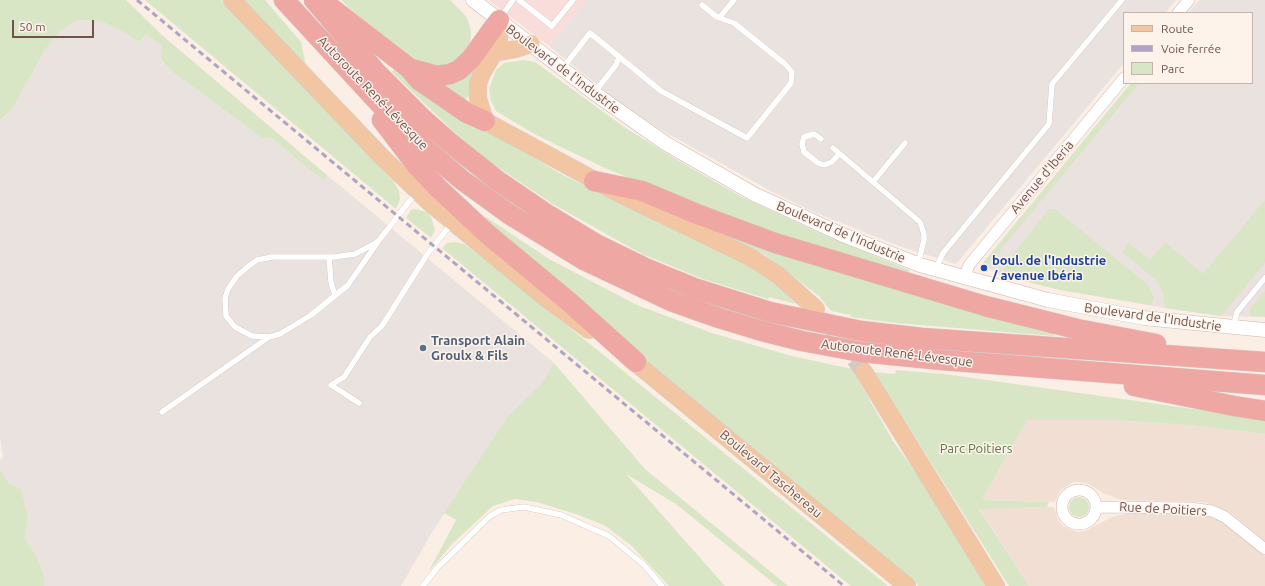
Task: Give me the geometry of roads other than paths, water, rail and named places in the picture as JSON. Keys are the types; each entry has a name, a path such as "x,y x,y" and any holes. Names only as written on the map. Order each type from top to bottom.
{"highway":[{"name":"Autoroute René-Lévesque","path":"284,0 340,62 412,136 462,180 521,222 584,260 661,296 741,326 839,348 906,357 1265,385"},
{"name":"Autoroute René-Lévesque","path":"314,0 392,88 436,131 476,164 527,202 579,234 630,260 689,286 770,312 861,331 922,338 1257,361"},
{"path":"320,0 409,68 419,80 467,113 485,121"},
{"path":"409,68 436,76 450,74 459,70 471,59 499,20"},
{"path":"340,62 400,144 428,178 481,228 568,301 636,362"},
{"path":"594,181 642,191 697,214 768,240 985,306 1077,329 1257,361"},
{"path":"1058,370 1265,411"}],"main road":[{"name":"Boulevard Taschereau","path":"232,0 383,158 452,223 562,310 636,362 907,586"},
{"path":"499,20 499,40 494,54 482,73 478,84 478,98 485,121 594,181 760,263 788,283 816,309"},
{"path":"494,54 530,44"},
{"path":"864,372 996,586"}],"street":[{"name":"Boulevard de l'Industrie","path":"473,0 594,93 665,143 754,194 843,235 935,270 1048,300 1103,311 1168,321 1265,330"},
{"path":"1179,12 1189,0"},
{"name":"Avenue d'Iberia","path":"964,278 969,266 1123,79"},
{"name":"Rue de Poitiers","path":"1097,507 1190,508 1212,511 1225,516 1265,549"}],"lane":[{"path":"499,20 513,0"},
{"path":"519,0 552,26 574,0"},
{"path":"719,18 734,0"},
{"path":"935,270 941,256 1049,124 1052,84 1122,0"},
{"path":"562,69 590,33 661,91 747,138 792,83 792,72 785,64 734,23 719,18 702,5"},
{"path":"594,93 616,65 619,57"},
{"path":"820,139 814,134 804,137 802,144 804,152 818,163 824,165 832,162 839,154"},
{"path":"873,182 905,143"},
{"path":"832,148 920,222 923,229 924,240 918,264"},
{"path":"380,239 374,244 355,254 329,257 272,258 257,260 231,283 225,298 224,308 229,322 242,332 252,336 269,337 280,334 296,325 336,296 348,285 380,239 417,191"},
{"path":"359,403 331,385 344,377 370,337 382,326 428,253 452,223"},
{"path":"329,257 331,282 336,296"},
{"path":"1233,328 1237,312 1265,278"},
{"path":"162,412 269,337"},
{"path":"423,586 447,557 490,516 500,510 524,507 561,515 609,536 644,565 662,586"}],"tunnel":[{"path":"825,319 864,372"}],"railway":[{"path":"137,0 844,586"}],"place":[{"name":"boul. de l'Industrie / avenue Ibéria","path":"984,268"},
{"name":"Transport Alain Groulx & Fils","path":"423,348"}],"park label":[{"name":"Parc Poitiers","path":"976,449"}]}
